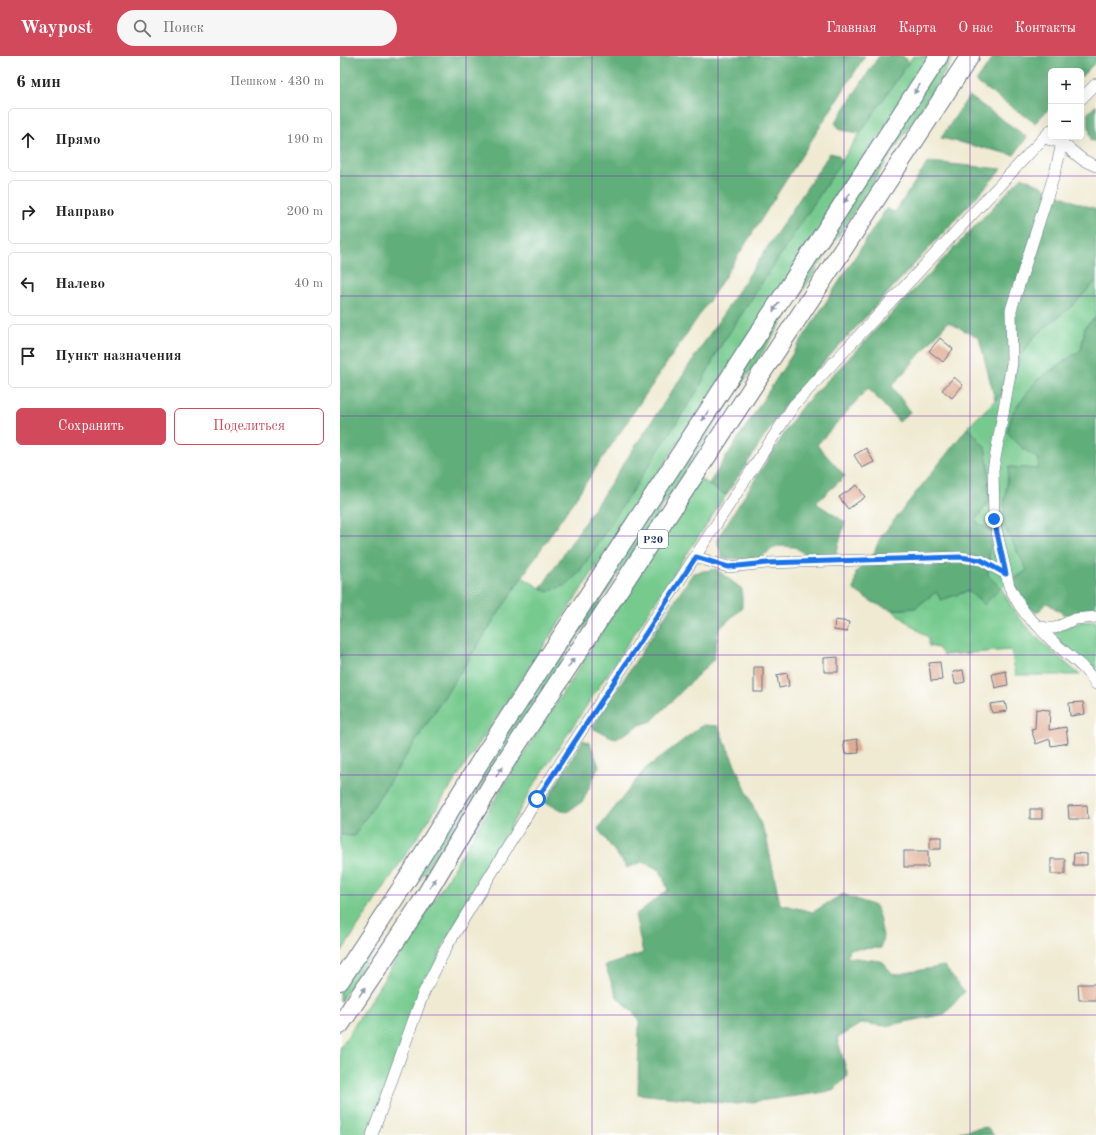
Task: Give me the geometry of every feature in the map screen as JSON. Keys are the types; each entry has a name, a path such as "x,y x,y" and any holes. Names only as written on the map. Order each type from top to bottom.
{"main road":[{"name":"Р20","path":"340,981 410,875 492,744 939,56"},
{"name":"Р20","path":"340,1025 422,903 501,769 970,56"}],"street":[{"path":"1084,96 1096,84"},
{"path":"372,1135 423,994 447,946 537,799 794,405 1048,134"},
{"path":"1062,140 1083,160 1096,166"},
{"path":"1062,140 1056,169 1011,310 1012,363 993,470 994,519 1009,586 1020,606 1028,617 1053,643 1092,676 1096,684"},
{"path":"696,557 728,567 767,563 960,557 981,560 1006,574"},
{"path":"1038,626 1055,628 1075,619 1096,617"}],"green space":[{"path":"340,56 865,56 715,292 522,577 354,836 340,835"},
{"path":"879,56 903,56 909,62 860,133 841,130 835,123"},
{"path":"913,56 932,56 340,954 340,835 354,836 522,577 547,592 698,390 718,350 860,133"},
{"path":"945,56 955,56 340,1002 340,989"},
{"path":"994,56 1096,56 1096,62 1084,74 1084,68 1048,68 1048,110 1035,123 976,82"},
{"path":"969,96 1027,137 1014,155 941,138"},
{"path":"1096,105 1096,142 1091,140 1087,114"},
{"path":"830,153 838,155 842,161 718,350 698,390 578,574 566,585 547,592 541,588"},
{"path":"928,162 1002,169 788,401 726,495 708,485 886,209 895,212"},
{"path":"1022,177 1075,202 1096,209 1096,281 1073,305 1034,337 1020,356 1012,385 995,400 979,338 948,322 892,386 910,412 899,422 868,388 817,445 845,476 816,503 845,522 836,554 809,557 795,547 777,546 756,560 722,558 717,539 800,409"},
{"path":"1096,281 1096,317 1085,327 1081,350 1037,380 1022,448 1039,459 1038,469 1009,467 1002,522 1027,570 1001,588 988,575 991,531 975,521 989,470 985,447 968,427 1012,385 1020,356 1034,337 1073,305"},
{"path":"1096,317 1096,612 1065,615 1047,603 1037,613 1024,605 1012,581 1027,570 1002,522 1009,467 1038,469 1039,459 1022,448 1007,432 1013,412 1037,380 1081,350 1085,327"},
{"path":"968,427 985,447 989,470 989,501 975,521 991,531 988,575 1001,588 984,605 968,591 941,600 936,592 915,608 892,610 874,603 854,590 856,572 874,553 880,538"},
{"path":"700,479 726,495 532,788 444,944 371,1129 365,1135 340,1135 340,1048 430,907 510,775"},
{"path":"716,569 742,589 742,608 719,629 713,660 652,721 640,725 616,739 592,728 693,573"},
{"path":"1001,588 1012,607 1026,626 1080,675 1016,675 1011,650 944,655 938,648 929,646 929,638 892,610 915,608 936,592 941,600 968,591"},
{"path":"1096,621 1096,675 1053,637 1056,631 1080,622"},
{"path":"703,725 718,726 766,836 780,904 813,912 843,894 877,907 883,936 881,948 849,949 847,957 881,961 894,975 944,966 964,992 945,1014 885,1026 862,1023 837,1038 848,1076 833,1091 737,1104 638,1094 639,1019 617,997 605,966 643,953 635,915 668,890 660,870 643,862 627,868 598,829 645,769"},
{"path":"583,740 590,743 599,766 583,801 567,812 545,803"},
{"path":"986,1127 994,1135 954,1135 959,1132"}],"building":[{"path":"940,338 953,349 943,362 929,351"},
{"path":"954,377 963,385 952,398 942,390"},
{"path":"866,448 874,462 862,468 854,455"},
{"path":"857,485 865,497 848,509 839,497"},
{"path":"835,620 849,622 847,632 834,630"},
{"path":"838,657 838,672 824,672 824,658"},
{"path":"940,662 942,680 931,681 929,663"},
{"path":"754,667 763,667 763,692 754,692"},
{"path":"963,670 965,682 955,684 953,672"},
{"path":"1006,671 1008,685 995,688 992,674"},
{"path":"787,673 789,686 779,688 777,675"},
{"path":"1005,702 1007,711 992,713 990,704"},
{"path":"1083,702 1085,714 1070,716 1069,703"},
{"path":"1036,709 1050,710 1049,730 1066,727 1068,743 1051,746 1050,739 1036,744 1031,729 1035,728"},
{"path":"857,739 859,753 845,754 843,741"},
{"path":"1087,805 1088,819 1069,819 1068,806"},
{"path":"1030,809 1042,809 1042,819 1030,819"},
{"path":"930,837 941,837 941,849 930,849"},
{"path":"904,851 928,851 928,867 904,867"},
{"path":"1074,853 1087,854 1087,865 1073,865"},
{"path":"1051,859 1065,859 1065,874 1051,874"},
{"path":"1078,984 1096,984 1096,1000 1079,1000"}],"route":[{"path":"537,799 696,557 728,567 767,563 960,557 981,560 1006,574 994,519"}]}
